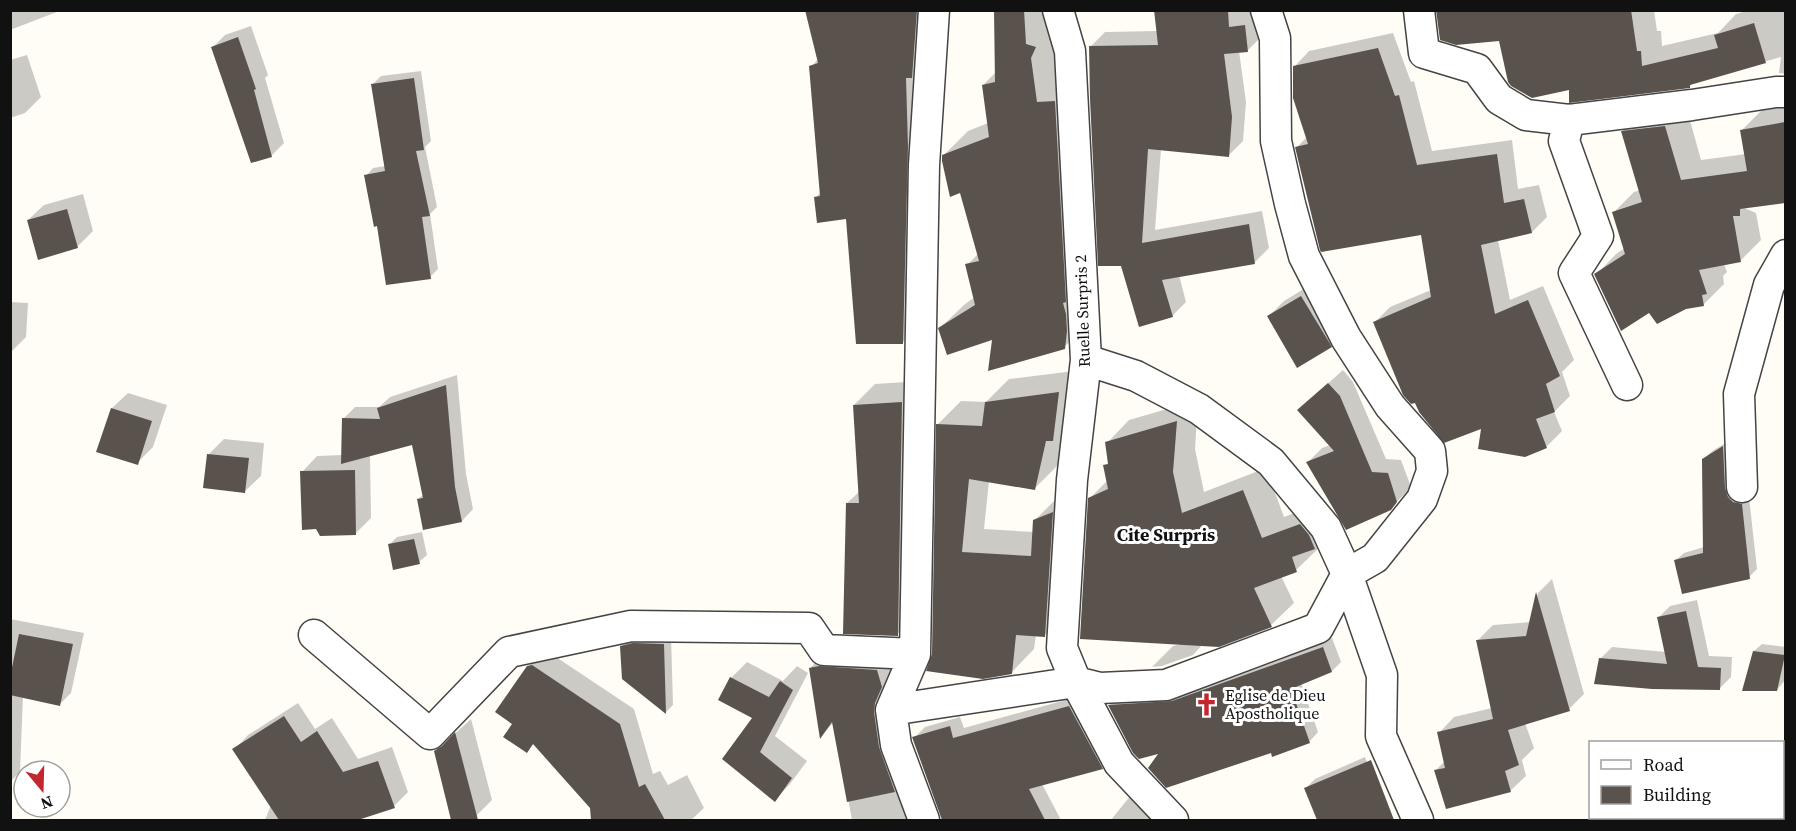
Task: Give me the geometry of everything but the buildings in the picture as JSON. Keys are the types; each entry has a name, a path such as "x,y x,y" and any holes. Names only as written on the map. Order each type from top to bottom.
{"street":[{"path":"924,820 896,745 891,710 915,654 924,165 934,10"},
{"name":"Ruelle Surpris 2","path":"1058,10 1070,51 1086,360 1072,480 1062,648 1076,682 1119,763 1173,820"},
{"path":"891,710 1076,682 1100,688 1166,685 1318,628 1347,574 1375,558 1422,499 1432,471 1430,451 1390,406 1371,377 1346,338 1304,256 1276,141 1275,38 1266,10"},
{"path":"1419,10 1424,53 1476,69 1499,99 1526,115 1569,120 1785,92"},
{"path":"1569,120 1564,141 1598,236 1574,273 1627,385"},
{"path":"1742,487 1740,394 1769,285 1785,255"},
{"path":"1086,360 1136,376 1199,409 1271,462 1326,528 1347,574 1382,675 1381,736 1418,820"},
{"path":"314,635 430,734 509,652 631,626 809,628 824,650 915,654"}],"place":[{"name":"Eglise de Dieu Apostholique","path":"1207,704"}],"district":[{"name":"Cite Surpris","path":"1166,535"}]}
